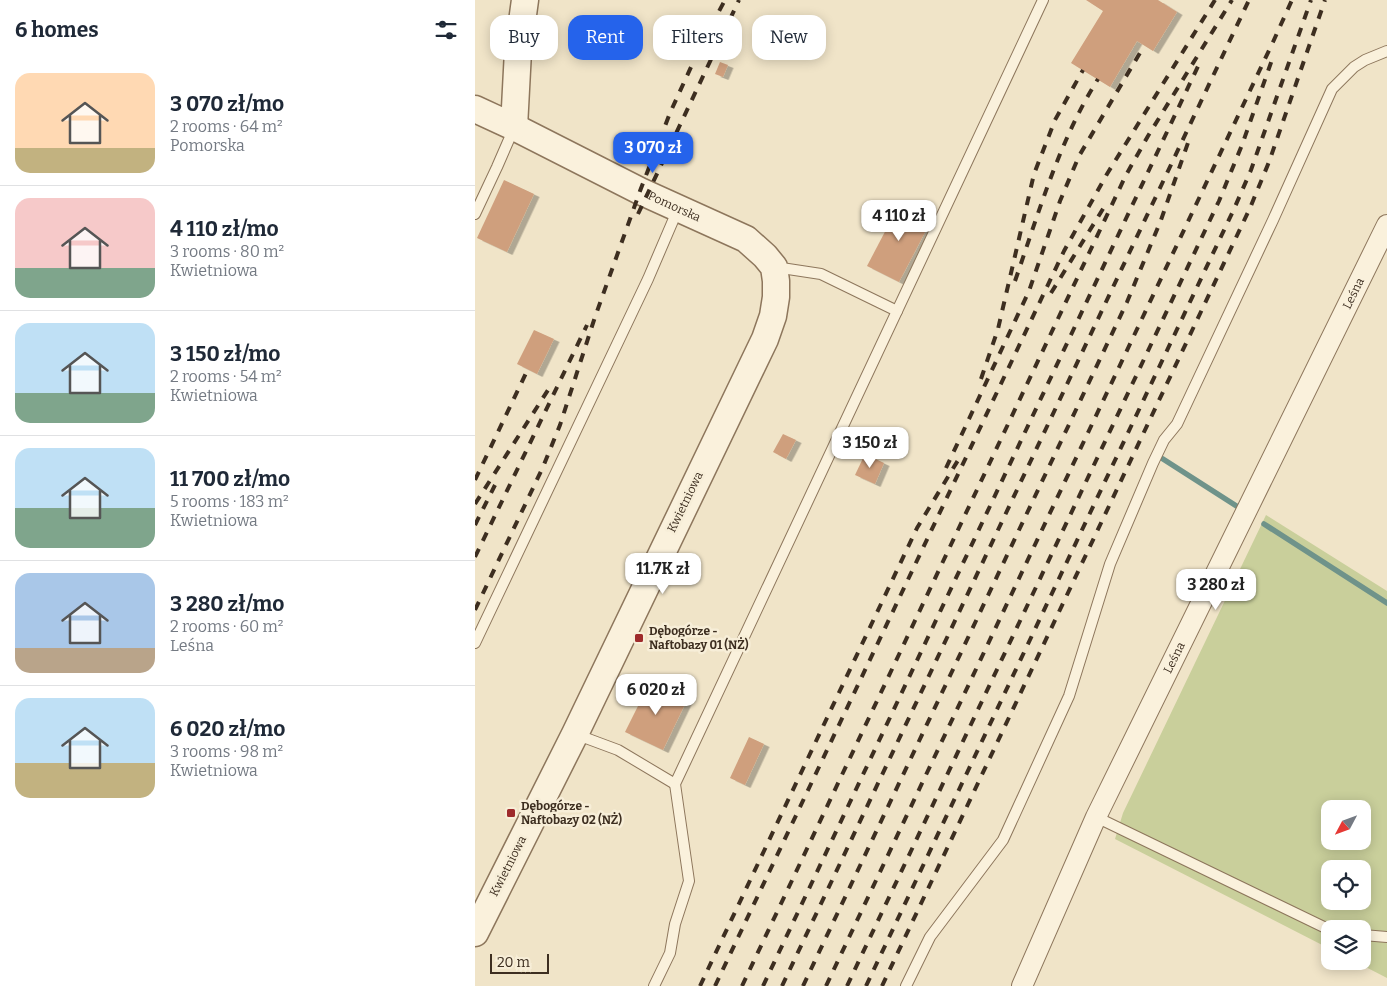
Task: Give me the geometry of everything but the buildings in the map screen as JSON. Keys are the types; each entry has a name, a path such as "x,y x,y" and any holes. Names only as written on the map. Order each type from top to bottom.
{"street":[{"path":"514,127 518,51 525,0"},
{"name":"Pomorska","path":"475,110 514,127 640,191 746,239 769,262"},
{"name":"Leśna","path":"1022,986 1096,817 1387,225"},
{"name":"Kwietniowa","path":"475,933 575,734 765,339 773,316 776,281 769,262"}],"lane":[{"path":"654,986 670,953 675,924 689,880 675,784 1043,0"},
{"path":"906,986 930,937 1003,840 1069,696 1110,564 1153,463 1164,440 1177,424 1332,89 1354,67 1387,51"},
{"path":"475,214 514,127"},
{"path":"475,643 647,279 678,207"},
{"path":"769,262 821,274 897,311"},
{"path":"575,734 618,750 675,784"},
{"path":"1096,817 1321,926"},
{"path":"1371,936 1387,937"}],"green space":[{"path":"1266,515 1387,591 1387,978 1371,970 1371,920 1321,920 1321,944 1115,839 1123,813"}],"waterway":[{"path":"1163,459 1238,507"},
{"path":"1264,524 1387,603"}],"railway":[{"path":"475,610 543,467 560,425 595,317 640,191 670,113 702,43 725,0"},
{"path":"638,214 739,0"},
{"path":"715,986 1064,251 1107,174 1215,0"},
{"path":"742,986 1126,175 1232,0"},
{"path":"782,986 1249,0"},
{"path":"826,986 1292,0"},
{"path":"866,986 1234,209 1251,170 1311,0"},
{"path":"882,986 1250,208 1269,162 1325,0"},
{"path":"946,468 1029,291 1060,201 1079,156 1144,46"},
{"path":"847,986 1219,201 1242,145 1273,57"},
{"path":"763,986 1201,60"},
{"path":"981,379 998,329 1034,174 1055,120 1083,70"},
{"path":"1015,281 1061,152 1084,103 1098,79"},
{"path":"803,986 1127,302 1161,220 1189,140"},
{"path":"1051,293 1106,204"},
{"path":"475,557 587,325"},
{"path":"475,480 528,369"},
{"path":"475,504 548,390"},
{"path":"700,986 917,528 960,457"},
{"path":"475,525 495,485"}],"place":[{"name":"Dębogórze - Naftobazy 01 (NŻ)","path":"639,638"},
{"name":"Dębogórze - Naftobazy 02 (NŻ)","path":"511,813"}]}
